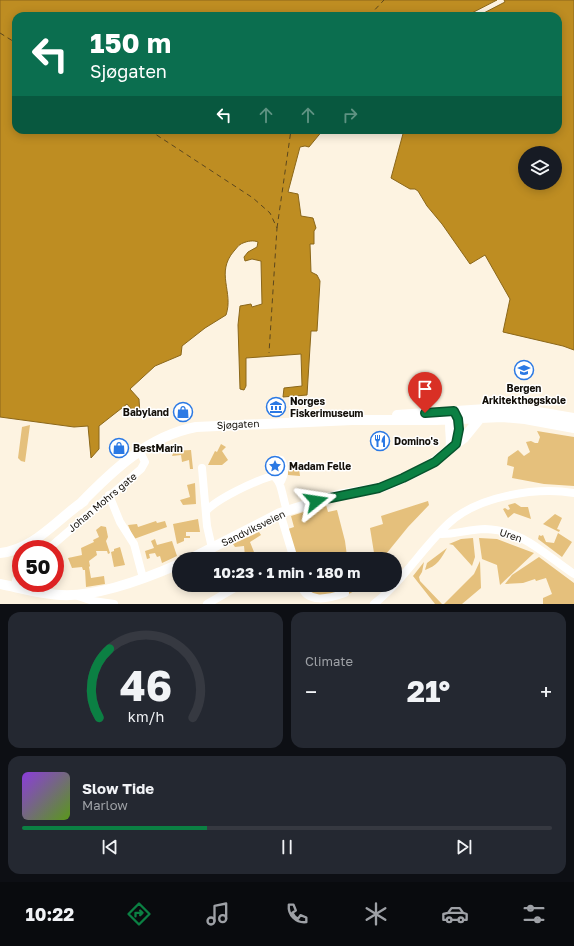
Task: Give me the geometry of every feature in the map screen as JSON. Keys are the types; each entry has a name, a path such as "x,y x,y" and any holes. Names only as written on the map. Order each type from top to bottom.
{"main road":[{"path":"454,416 487,409 516,409 574,418"},
{"name":"Sjøgaten","path":"0,553 15,551 30,543 79,505 111,474 152,444 174,433 196,427 352,420 381,416 454,416"},
{"path":"454,416 525,419 574,428"},
{"path":"453,447 451,443 454,416"},
{"name":"Sandviksveien","path":"204,552 283,512 338,495 379,488 396,482 435,462 464,438 481,417"},
{"path":"39,592 48,594 74,595 97,591 143,578 172,567"},
{"path":"0,584 12,586"}],"street":[{"name":"Johan Mohrs gate","path":"58,540 141,469 145,462 141,453"},
{"path":"280,483 272,476 271,463 274,460 279,460 283,464 284,476 280,483 290,552"},
{"path":"202,468 206,511 212,548"},
{"path":"206,511 238,491 262,479 272,476"},
{"path":"374,604 397,584 439,534 458,516 499,498 519,494 560,491 574,493"},
{"path":"109,496 120,522 134,544 143,578"},
{"name":"Uren","path":"439,534 450,534 474,530 503,531 530,542 574,574"},
{"path":"207,604 228,592"},
{"path":"304,592 310,599 325,599 345,593"},
{"path":"74,595 93,601 114,604"}],"shaded area":[{"path":"0,0 497,0 474,12 12,12 12,134 320,134 309,147 300,147 288,192 298,194 301,216 313,218 316,228 314,231 314,244 310,244 311,272 317,275 320,281 317,331 311,331 307,395 283,397 284,388 302,386 301,354 246,358 246,386 244,390 240,389 238,325 240,306 251,304 252,307 262,304 261,261 252,259 245,261 244,257 248,252 257,247 258,242 250,241 243,243 234,251 226,267 225,275 228,307 226,315 205,328 182,346 181,355 155,366 130,389 139,399 140,415 137,416 127,404 99,426 99,449 91,458 88,426 74,427 0,417"},
{"path":"504,0 574,0 574,350 503,332 510,299 485,255 470,264 442,224 427,206 418,191 415,189 410,189 391,178 403,134 562,134 562,12 486,12 505,2"},
{"path":"30,425 25,462 18,458 22,427"},
{"path":"537,431 574,437 574,486 544,484 512,478 514,467 507,465 508,457 518,450 524,456 530,452 526,442 531,441 538,443 540,437"},
{"path":"221,444 226,447 222,451 228,460 222,465 208,465 215,451 217,452"},
{"path":"191,450 193,469 190,469 189,460 182,462 181,455 172,456 174,451"},
{"path":"302,463 303,468 299,469 300,476 288,475 288,465"},
{"path":"195,483 196,504 183,505 180,500 190,497 187,485"},
{"path":"428,501 429,505 408,527 388,552 374,552 370,528 383,524 381,516"},
{"path":"515,503 521,507 528,507 531,519 514,513 508,518 503,509 510,509 508,505"},
{"path":"326,505 328,512 337,510 346,552 294,552 288,529 294,527 291,516"},
{"path":"555,514 562,518 557,529 560,530 559,532 543,524"},
{"path":"198,519 200,532 186,532 186,536 190,536 190,538 184,538 184,541 177,544 173,524"},
{"path":"156,521 157,523 165,521 167,527 134,539 128,525 137,524 138,527"},
{"path":"101,526 106,527 108,537 106,541 110,553 108,554 107,551 96,551 97,555 89,561 89,567 91,578 104,576 105,584 86,587 85,570 83,570 82,567 72,568 68,558 82,555 81,548 94,542 93,540 99,537 96,530"},
{"path":"259,532 261,535 250,542 254,552 245,552 244,546 235,547 233,544"},
{"path":"558,533 572,542 562,557 538,539 539,535 543,535 546,542 554,543"},
{"path":"473,538 475,557 472,566 453,545 449,544 461,539"},
{"path":"479,538 497,539 534,553 500,585 497,565 482,559"},
{"path":"155,539 157,545 172,541 176,552 172,552 172,558 162,563 160,556 157,557 155,553 149,554 150,558 147,559 145,551 154,548 151,541"},
{"path":"120,547 125,565 114,567 111,552"},
{"path":"447,548 438,562 425,570 427,563"},
{"path":"539,557 574,583 574,604 543,604 543,598 552,594 546,578 536,581 535,579 523,583 505,584 512,575"},
{"path":"480,561 481,588 462,604 444,604 474,574"},
{"path":"424,562 422,572 419,577 420,581 442,604 435,604 413,576"},
{"path":"309,592 352,592 347,595 313,598"}],"ferry route":[{"path":"373,12 384,0"},
{"path":"0,33 12,40"},
{"path":"155,134 253,198 270,213 277,228 269,353"},
{"path":"277,228 290,134"}],"place":[{"name":"Bergen Arkitekthøgskole","path":"524,370"},
{"name":"Norges Fiskerimuseum","path":"276,407"},
{"name":"Babyland","path":"183,412"},
{"name":"Domino's","path":"380,441"},
{"name":"BestMarin","path":"119,448"},
{"name":"Madam Felle","path":"275,466"}],"route":[{"path":"316,501 338,495 379,488 396,482 435,462 456,444 460,432 458,419 454,411 425,413"}]}
